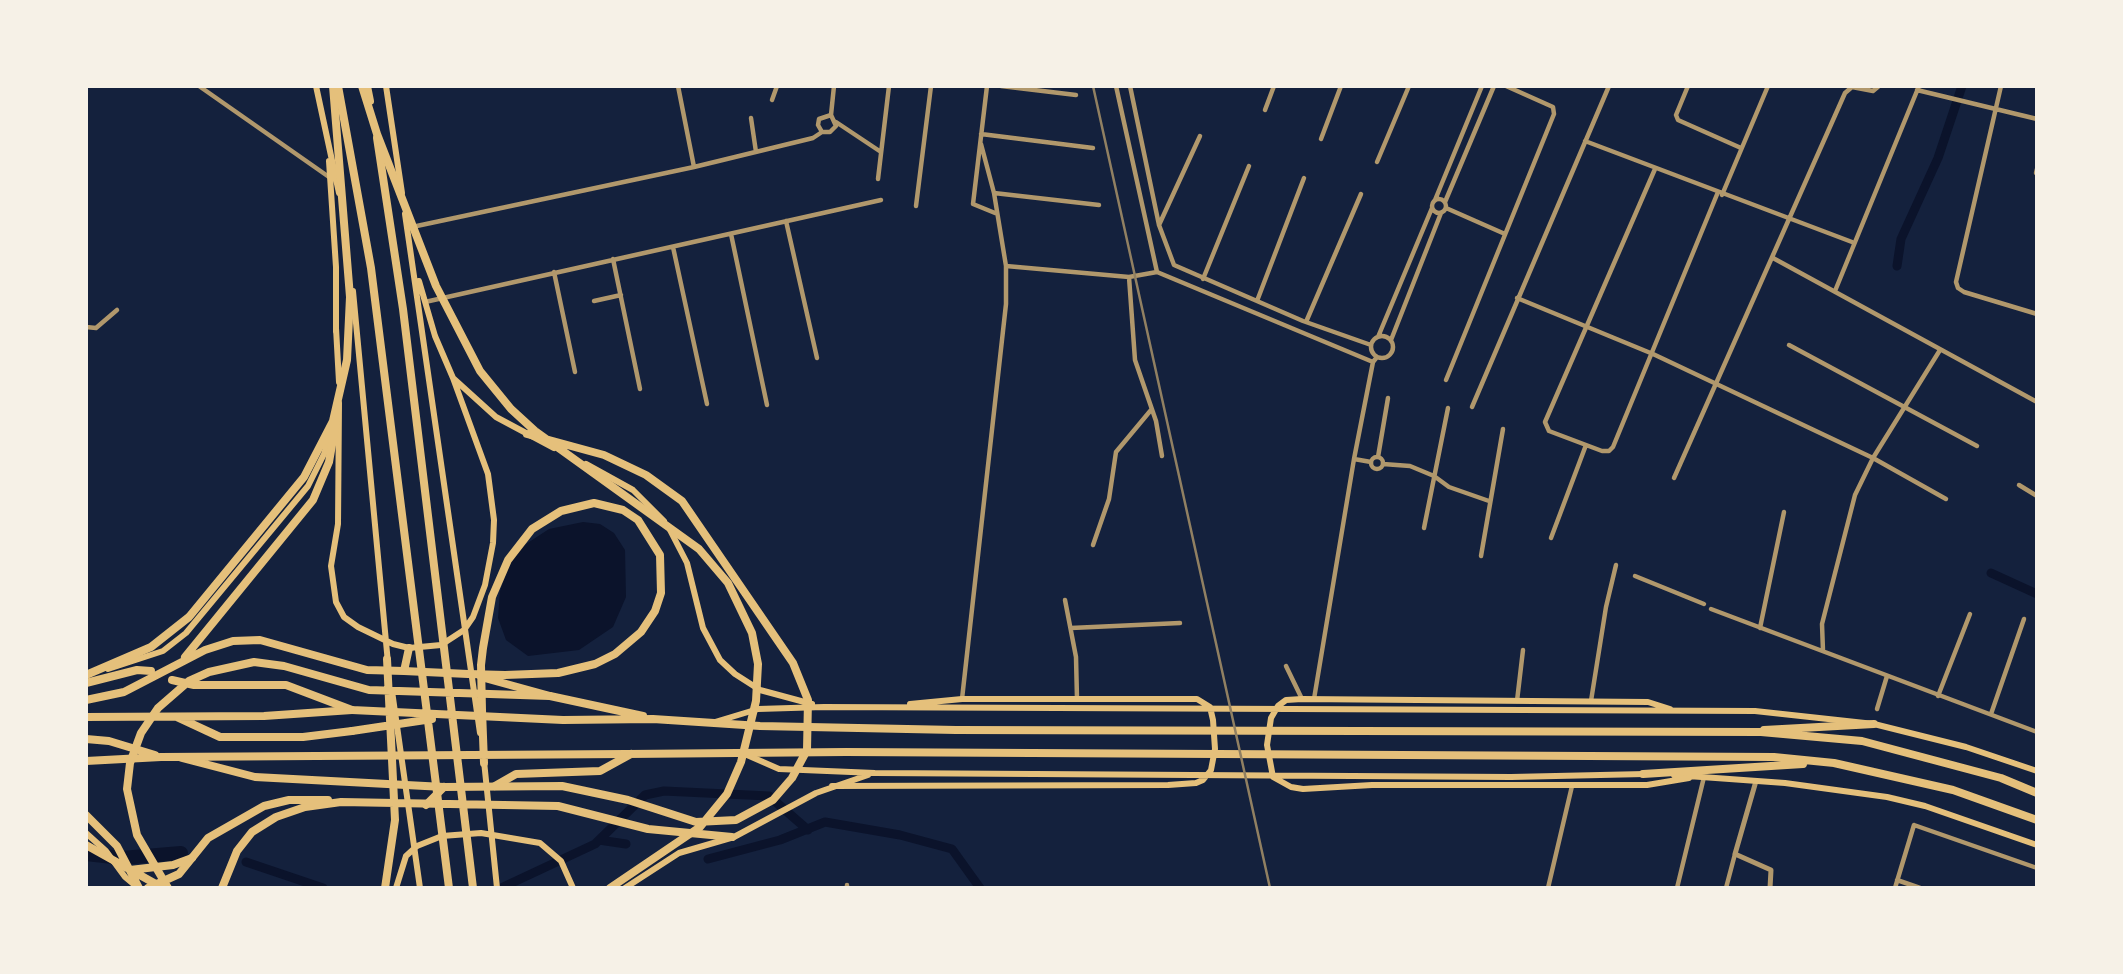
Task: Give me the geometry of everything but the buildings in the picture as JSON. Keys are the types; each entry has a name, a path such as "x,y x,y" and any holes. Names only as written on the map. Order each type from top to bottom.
{"highway":[{"path":"86,674 151,647 188,617 304,477 333,421 347,360 349,297 333,86"},
{"path":"338,86 365,229 449,888"},
{"path":"364,86 396,256 473,888"},
{"path":"364,86 377,134 440,295 480,371 506,404 535,431 682,535 706,556 734,593 752,633 758,664 756,701 741,762 727,794 713,815 694,832 610,888"},
{"path":"172,672 202,639 313,500 329,462 340,403"},
{"path":"182,758 255,777 444,787 562,786 628,800 678,819 716,824 736,820 764,806 783,789 800,765 809,732 808,700 793,663 699,523 682,501 646,475 604,455 527,434"},
{"path":"86,683 137,670 172,672 219,645 260,640 367,670 468,674 558,673 595,664 615,654 641,632 661,593 660,555 638,520 608,504 594,503 549,517 531,529 517,545 499,578 485,635 481,665 484,763"},
{"path":"404,671 408,648"},
{"path":"385,888 395,820 387,659"},
{"path":"168,888 136,835 127,789 136,743 158,708 190,681 231,666 270,664 384,692 550,696"},
{"path":"172,672 194,685 286,685 352,710"},
{"path":"86,700 124,692 154,673"},
{"path":"468,674 653,719"},
{"path":"86,717 264,716 352,710 564,720 653,719 709,724 956,730 1747,732 1862,741 2001,778 2037,793"},
{"path":"174,716 220,737 303,737 368,731 456,715"},
{"path":"1747,732 1780,727 1874,724"},
{"path":"86,739 120,744 161,757"},
{"path":"86,761 161,757 953,752 1774,757 1834,763 1953,790 2037,820"},
{"path":"495,786 508,777 523,773 600,771 629,754"},
{"path":"1643,774 1834,763"},
{"path":"426,805 444,787"},
{"path":"148,888 185,869 201,844 274,802 538,804 579,810 631,825 699,836 732,838"},
{"path":"222,888 237,851 252,832 276,817 305,807 341,802"},
{"path":"86,815 117,846 127,871 139,888"},
{"path":"86,845 163,888"},
{"path":"127,871 173,865 192,858"}],"main road":[{"path":"316,86 350,262 387,659 420,888"},
{"path":"386,86 484,763 498,888"},
{"path":"86,674 149,657 176,643 308,486 324,454 336,396 336,267 328,141"},
{"path":"336,328 340,403 338,524 331,566 336,602 344,617 358,627 408,648 441,645 464,630 480,601 490,563 494,520 488,474 424,302 411,249"},
{"path":"453,378 485,409 633,490 662,518 687,563 710,644 735,674 760,690 824,707"},
{"path":"832,786 1168,785 1196,783 1203,780 1211,769 1214,733 1210,708 1205,702 962,699 873,707"},
{"path":"1676,711 1648,702 1286,700 1278,706 1271,718 1267,745 1273,777 1291,788 1572,786 1673,782 1694,776"},
{"path":"709,724 758,709 824,707 1782,713 1874,724 1966,747 2037,771"},
{"path":"747,755 779,768 875,773 1704,776 1886,797 1925,806 2037,845"},
{"path":"625,888 679,853 732,838 816,793 875,773"},
{"path":"86,833 127,871"},
{"path":"396,888 406,856 416,846 442,836 501,834 530,840 553,851 568,872 573,888"}],"street":[{"path":"199,86 329,177"},
{"path":"678,86 694,167"},
{"path":"772,100 777,86"},
{"path":"834,86 831,115 836,122 881,152"},
{"path":"878,179 889,86"},
{"path":"916,206 931,86"},
{"path":"987,86 973,204 995,213"},
{"path":"1001,86 1043,88 1076,95"},
{"path":"1116,86 1157,272"},
{"path":"1130,86 1158,225 1174,265 1306,322 1371,345"},
{"path":"1265,110 1274,86"},
{"path":"1321,139 1341,86"},
{"path":"1377,162 1409,86"},
{"path":"1371,345 1378,337 1482,86"},
{"path":"1446,208 1445,202 1494,86"},
{"path":"1446,380 1555,110 1506,86"},
{"path":"1472,407 1609,86"},
{"path":"1688,86 1676,114 1678,120 1741,148"},
{"path":"1655,169 1545,422 1549,431 1602,451 1609,451 1613,447 1768,86"},
{"path":"1674,478 1848,88 1873,91 1879,86"},
{"path":"2001,86 1956,282 1958,288 1964,292 2037,314"},
{"path":"1835,291 1852,242 1918,88 2037,119"},
{"path":"822,132 818,125 819,119 831,115"},
{"path":"751,118 756,152"},
{"path":"407,228 694,167 813,138 822,132 834,130 836,122"},
{"path":"1158,225 1200,136"},
{"path":"981,137 1093,148"},
{"path":"962,699 1006,304 1006,266 995,213 994,193 981,137"},
{"path":"1585,141 1852,242"},
{"path":"1203,279 1249,166"},
{"path":"1257,301 1304,178"},
{"path":"994,193 1099,205"},
{"path":"1306,322 1361,194"},
{"path":"424,302 881,200"},
{"path":"1435,200 1445,202"},
{"path":"1432,208 1441,213"},
{"path":"1446,208 1505,234"},
{"path":"1006,266 1129,277 1157,272 1375,360 1391,354 1391,340 1441,213 1446,208"},
{"path":"786,221 817,358"},
{"path":"731,234 767,405"},
{"path":"673,247 707,404"},
{"path":"1773,258 2037,402"},
{"path":"613,259 640,389"},
{"path":"554,272 575,372"},
{"path":"1129,277 1135,360 1152,410 1162,456"},
{"path":"594,301 621,295"},
{"path":"1517,299 1653,354 1873,458 1946,499"},
{"path":"86,327 96,328 117,310"},
{"path":"1378,337 1391,340"},
{"path":"1314,699 1354,459 1375,360 1371,345"},
{"path":"1789,345 1977,446"},
{"path":"1823,651 1822,624 1854,495 1873,458 1940,350"},
{"path":"1371,462 1378,457 1388,398"},
{"path":"1424,528 1448,408"},
{"path":"1093,545 1109,499 1116,452 1152,410"},
{"path":"1480,556 1503,429"},
{"path":"1551,538 1586,445"},
{"path":"1378,457 1383,464"},
{"path":"1354,459 1371,462 1377,469 1383,464 1403,464 1434,475 1449,487 1489,501"},
{"path":"2019,485 2037,496"},
{"path":"1760,628 1784,512"},
{"path":"1591,701 1601,632 1616,565"},
{"path":"1635,576 1704,604"},
{"path":"1065,600 1076,657 1077,699"},
{"path":"1711,609 2037,732"},
{"path":"1938,696 1970,614"},
{"path":"1991,714 2024,618"},
{"path":"1071,628 1180,623"},
{"path":"1517,701 1523,650"},
{"path":"1286,666 1302,699"},
{"path":"1877,709 1886,676"},
{"path":"1677,888 1704,776"},
{"path":"1726,888 1756,781"},
{"path":"1548,888 1572,786"},
{"path":"1895,888 1913,825 2037,868"},
{"path":"1735,854 1771,870 1770,888"},
{"path":"1897,880 1920,888"}],"water":[{"path":"583,522 600,524 614,533 625,550 626,597 613,627 579,650 528,656 506,640 498,618 500,591 509,565 523,546 549,529"}],"waterway":[{"path":"1897,266 1901,239 1938,158 1962,86"},
{"path":"1991,573 2037,594"},
{"path":"501,888 595,844 645,795 664,791 769,796 808,830"},
{"path":"708,859 780,840 825,822 900,835 952,849 980,888"},
{"path":"599,840 626,844"},
{"path":"86,854 122,858 181,853"},
{"path":"246,862 323,888"}],"railway":[{"path":"1093,86 1270,888"}]}
